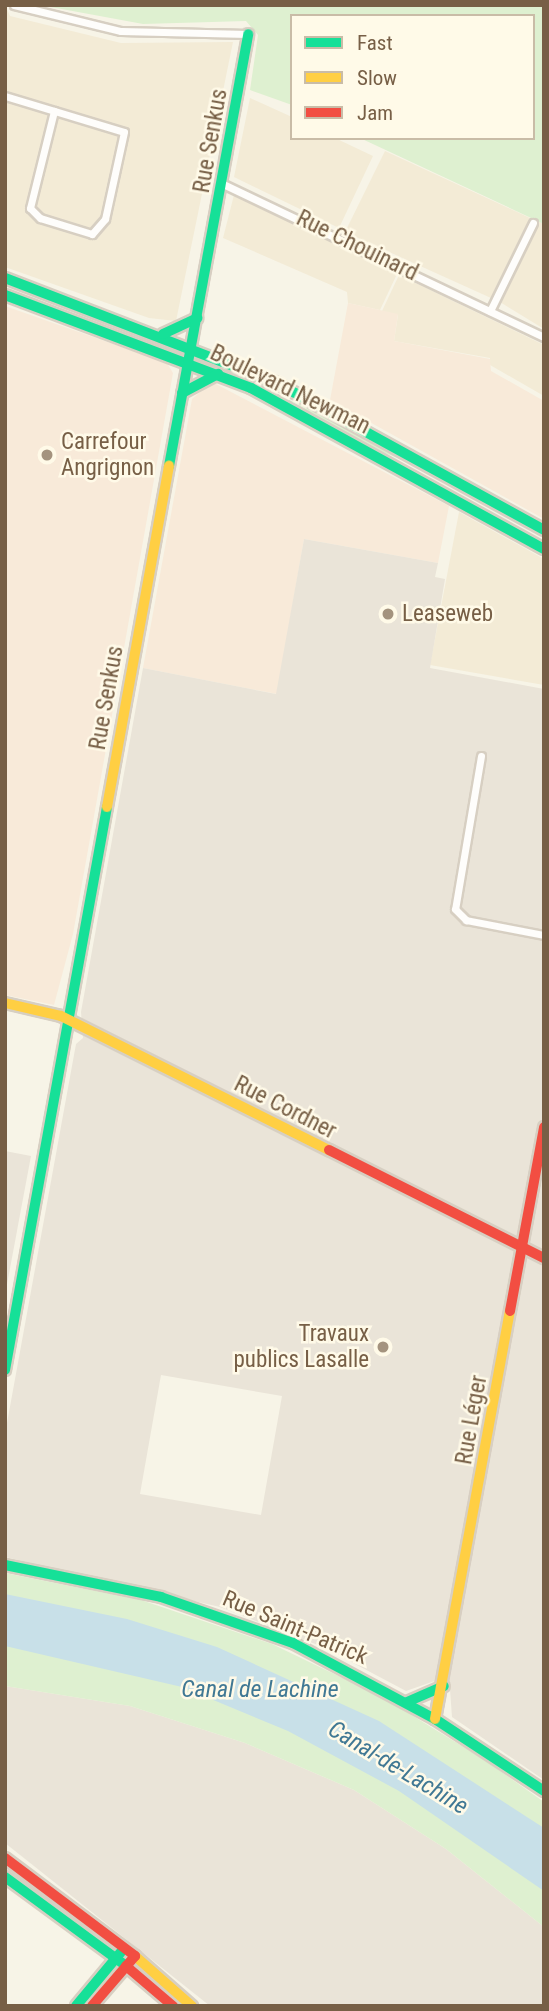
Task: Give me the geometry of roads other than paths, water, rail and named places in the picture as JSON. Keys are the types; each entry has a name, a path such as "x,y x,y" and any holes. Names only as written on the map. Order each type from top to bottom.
{"street":[{"path":"14,5 121,31 248,34"},
{"name":"Rue Senkus","path":"5,1370 182,393 223,184 248,34"},
{"path":"5,96 54,111 116,125 125,134 105,219 92,234 30,208 54,111"},
{"name":"Rue Chouinard","path":"223,184 544,337"},
{"path":"490,311 533,223"},
{"name":"Boulevard Newman","path":"5,278 163,334 300,395 544,530"},
{"name":"Boulevard Newman","path":"5,295 219,374 544,549"},
{"path":"163,334 198,317"},
{"path":"182,393 219,374"},
{"path":"481,756 455,909 463,919 544,934"},
{"name":"Rue Cordner","path":"5,1003 68,1020 544,1258"},
{"name":"Rue Léger","path":"435,1719 444,1686 544,1127"},
{"name":"Rue Saint-Patrick","path":"5,1565 123,1587 231,1619 407,1702 544,1791"},
{"path":"407,1702 444,1686"},
{"path":"5,1858 125,1947 192,2006"},
{"path":"5,1877 117,1958 173,2006"},
{"path":"76,2006 125,1947"},
{"path":"92,2006 135,1956"}],"water":[{"name":"Canal de Lachine","path":"5,1594 127,1619 217,1647 379,1721 544,1828 544,1891 399,1791 288,1731 182,1687 5,1646"}],"place":[{"name":"Carrefour Angrignon","path":"47,455"},
{"name":"Leaseweb","path":"388,614"},
{"name":"Travaux publics Lasalle","path":"383,1347"}],"water label":[{"name":"Canal-de-Lachine","path":"398,1768"}]}
